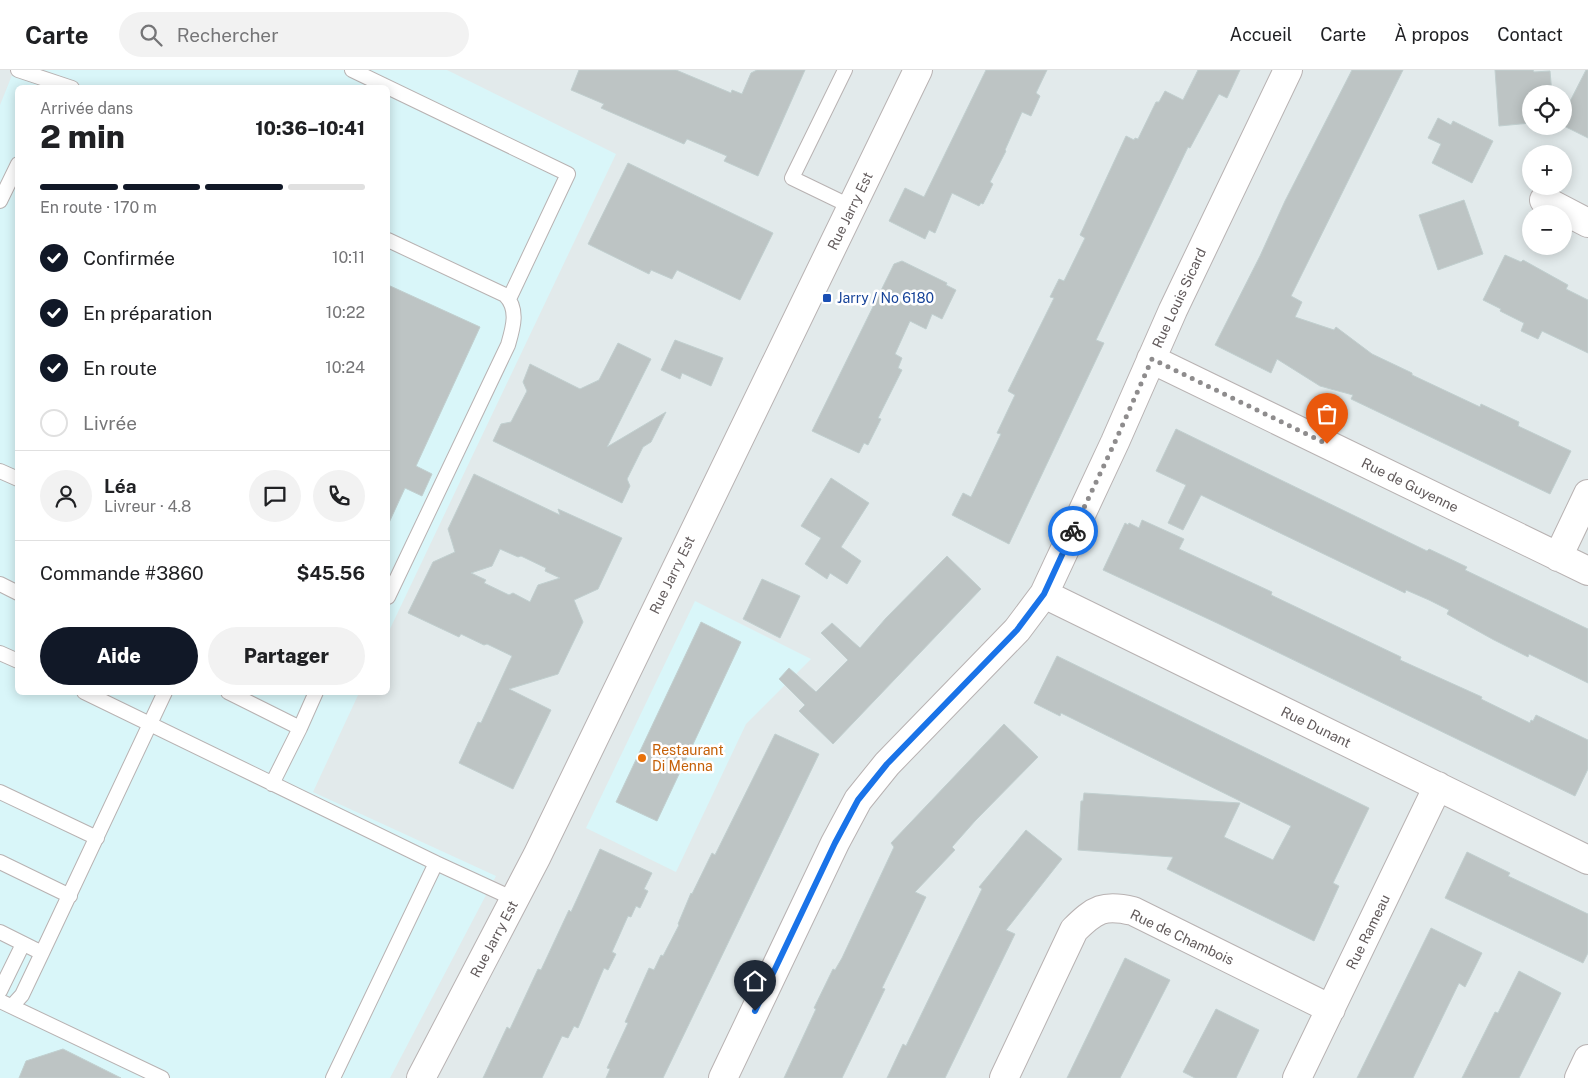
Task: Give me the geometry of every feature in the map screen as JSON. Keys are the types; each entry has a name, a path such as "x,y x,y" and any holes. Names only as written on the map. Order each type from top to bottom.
{"street":[{"name":"Rue Jarry Est","path":"421,1078 514,899 918,70"},
{"name":"Rue Louis Sicard","path":"723,1078 835,843 858,800 887,764 1017,630 1044,594 1115,442 1173,310 1288,70"},
{"path":"1544,200 1588,223"},
{"name":"Rue de Guyenne","path":"1152,359 1588,571"},
{"path":"1558,557 1588,494"},
{"name":"Rue Dunant","path":"1044,594 1588,860"},
{"name":"Rue Rameau","path":"1297,1078 1438,786"},
{"name":"Rue de Chambois","path":"1004,1078 1074,930 1086,918 1101,909 1117,908 1133,911 1331,1009"},
{"path":"1579,1078 1588,1059"}],"lane":[{"path":"18,70 63,85"},
{"path":"352,70 364,82"},
{"path":"845,70 792,178 852,207"},
{"path":"390,94 568,174 509,299"},
{"path":"0,201 15,170"},
{"path":"390,241 505,295 509,299 514,311 513,328 508,345 390,593"},
{"path":"0,471 15,478"},
{"path":"0,584 15,591"},
{"path":"0,653 15,660"},
{"path":"90,695 514,899"},
{"path":"6,1004 22,995 98,838 164,695"},
{"path":"234,695 300,728"},
{"path":"272,784 315,695"},
{"path":"0,792 98,838"},
{"path":"0,862 70,896"},
{"path":"333,1078 436,863"},
{"path":"0,932 42,953"},
{"path":"0,990 23,944"},
{"path":"6,1004 162,1078"}],"shaded area":[{"path":"14,70 447,70 616,154 390,629 390,85 15,85 15,695 358,695 313,792 496,876 390,1078 0,1078 0,105"},
{"path":"695,601 811,659 746,724 676,872 586,828"}],"building":[{"path":"579,70 676,70 731,93 732,90 742,94 751,73 757,70 805,70 758,176 724,161 727,156 687,139 684,144 601,108 604,104 571,90"},
{"path":"986,70 1047,70 1036,93 1040,96 1031,116 1022,112 1006,151 990,182 993,184 983,204 981,203 979,206 952,193 935,233 929,230 925,239 889,221 905,188 924,197"},
{"path":"1198,70 1240,70 1227,98 1219,94 1190,148 1188,147 1096,340 1104,343 1009,544 952,515 963,493 971,497 1001,434 997,433 1015,395 1008,391 1054,298 1050,297 1059,279 1064,281 1085,238 1080,235 1126,136 1134,140 1135,138 1138,139 1156,102 1159,102 1165,91 1183,100"},
{"path":"1352,70 1403,70 1291,296 1302,302 1295,317 1334,330 1336,327 1372,354 1480,407 1481,404 1519,422 1518,426 1571,451 1550,494 1351,399 1353,395 1320,386 1277,359 1271,373 1215,345 1260,256 1285,201"},
{"path":"1495,70 1550,71 1551,85 1522,85 1522,124 1499,126"},
{"path":"1586,70 1588,70 1588,138 1572,130 1572,97"},
{"path":"1438,118 1451,125 1453,121 1493,141 1472,183 1432,163 1441,144 1428,138"},
{"path":"628,163 773,233 740,300 677,270 672,279 651,270 649,274 588,244"},
{"path":"1464,200 1483,254 1438,270 1419,215"},
{"path":"1505,255 1521,262 1523,260 1568,285 1566,289 1588,300 1588,353 1542,331 1538,339 1521,331 1524,323 1483,300"},
{"path":"902,261 947,283 946,285 956,290 942,319 932,314 926,329 910,321 895,354 902,358 898,368 902,370 878,418 881,419 868,445 864,443 859,453 812,431 894,264"},
{"path":"390,286 480,327 416,466 432,474 422,496 405,488 390,521"},
{"path":"675,340 723,358 711,386 682,373 680,379 661,370"},
{"path":"618,343 651,359 607,447 666,412 651,442 643,447 627,479 630,486 622,503 493,441 501,424 511,422 527,391 523,382 530,364 580,389 599,380"},
{"path":"1176,429 1427,551 1429,549 1467,567 1465,570 1588,629 1588,683 1529,654 1528,657 1494,640 1447,614 1449,610 1429,600 1406,590 1405,593 1201,495 1183,530 1168,523 1186,485 1156,471"},
{"path":"474,474 560,515 558,509 622,538 598,589 574,600 583,622 558,674 509,689 551,710 513,789 459,763 478,722 481,723 512,656 461,634 459,637 408,613 433,562 455,552 448,529","holes":["500,549 518,557 521,556 546,568 545,571 560,578 538,585 530,602 513,593 509,595 484,583 486,580 471,573 492,566"]},
{"path":"831,478 869,503 841,547 861,561 847,584 830,573 827,579 805,564 821,538 801,526"},
{"path":"1142,520 1184,539 1179,549 1272,592 1271,595 1401,657 1400,660 1482,697 1481,699 1530,723 1536,715 1588,740 1588,769 1575,796 1103,570 1125,523 1139,528"},
{"path":"947,556 981,589 833,744 799,711 805,705 779,679 789,668 816,692 848,660 821,633 832,623 860,648 886,618"},
{"path":"762,579 800,596 780,638 743,619"},
{"path":"701,622 741,642 657,821 616,802"},
{"path":"1057,656 1369,808 1333,883 1339,886 1314,941 1167,869 1173,857 1078,850 1081,801 1083,801 1084,793 1240,803 1224,837 1273,860 1291,826 1061,713 1060,716 1034,703"},
{"path":"1004,724 1038,757 975,821 952,847 955,850 915,892 926,897 882,988 885,989 842,1078 784,1078 816,1009 814,1008 833,969 835,970 842,958 894,847 891,843"},
{"path":"775,734 819,754 663,1078 606,1078 610,1069 607,1068 628,1023 625,1022 649,968 654,970 661,955 663,956 679,925 691,893 712,853 715,855"},
{"path":"1026,830 1062,859 1006,930 1015,934 945,1078 887,1078 903,1044 906,1046 982,889 979,887"},
{"path":"600,849 652,873 644,889 648,891 640,908 636,906 631,917 628,916 612,952 616,954 608,970 604,968 578,1028 574,1026 568,1038 562,1036 542,1078 483,1078 507,1027 510,1029 538,969 541,970 569,910 571,912"},
{"path":"1467,852 1510,873 1508,876 1588,914 1588,953 1583,963 1445,898"},
{"path":"1431,928 1482,953 1465,987 1459,983 1413,1078 1357,1078"},
{"path":"1125,958 1170,980 1120,1078 1067,1078"},
{"path":"1519,971 1561,993 1519,1078 1462,1078 1495,1012 1498,1013"},
{"path":"1216,1009 1259,1030 1236,1078 1195,1078 1183,1072"},
{"path":"63,1049 121,1078 19,1078 26,1061"}],"way so far":[{"path":"1073,531 1152,359 1327,444"}],"place":[{"name":"Jarry / No 6180","path":"827,298"},
{"name":"Restaurant Di Menna","path":"642,758"}],"route":[{"path":"755,1011 835,843 858,800 887,764 1017,630 1044,594 1073,531"}]}
